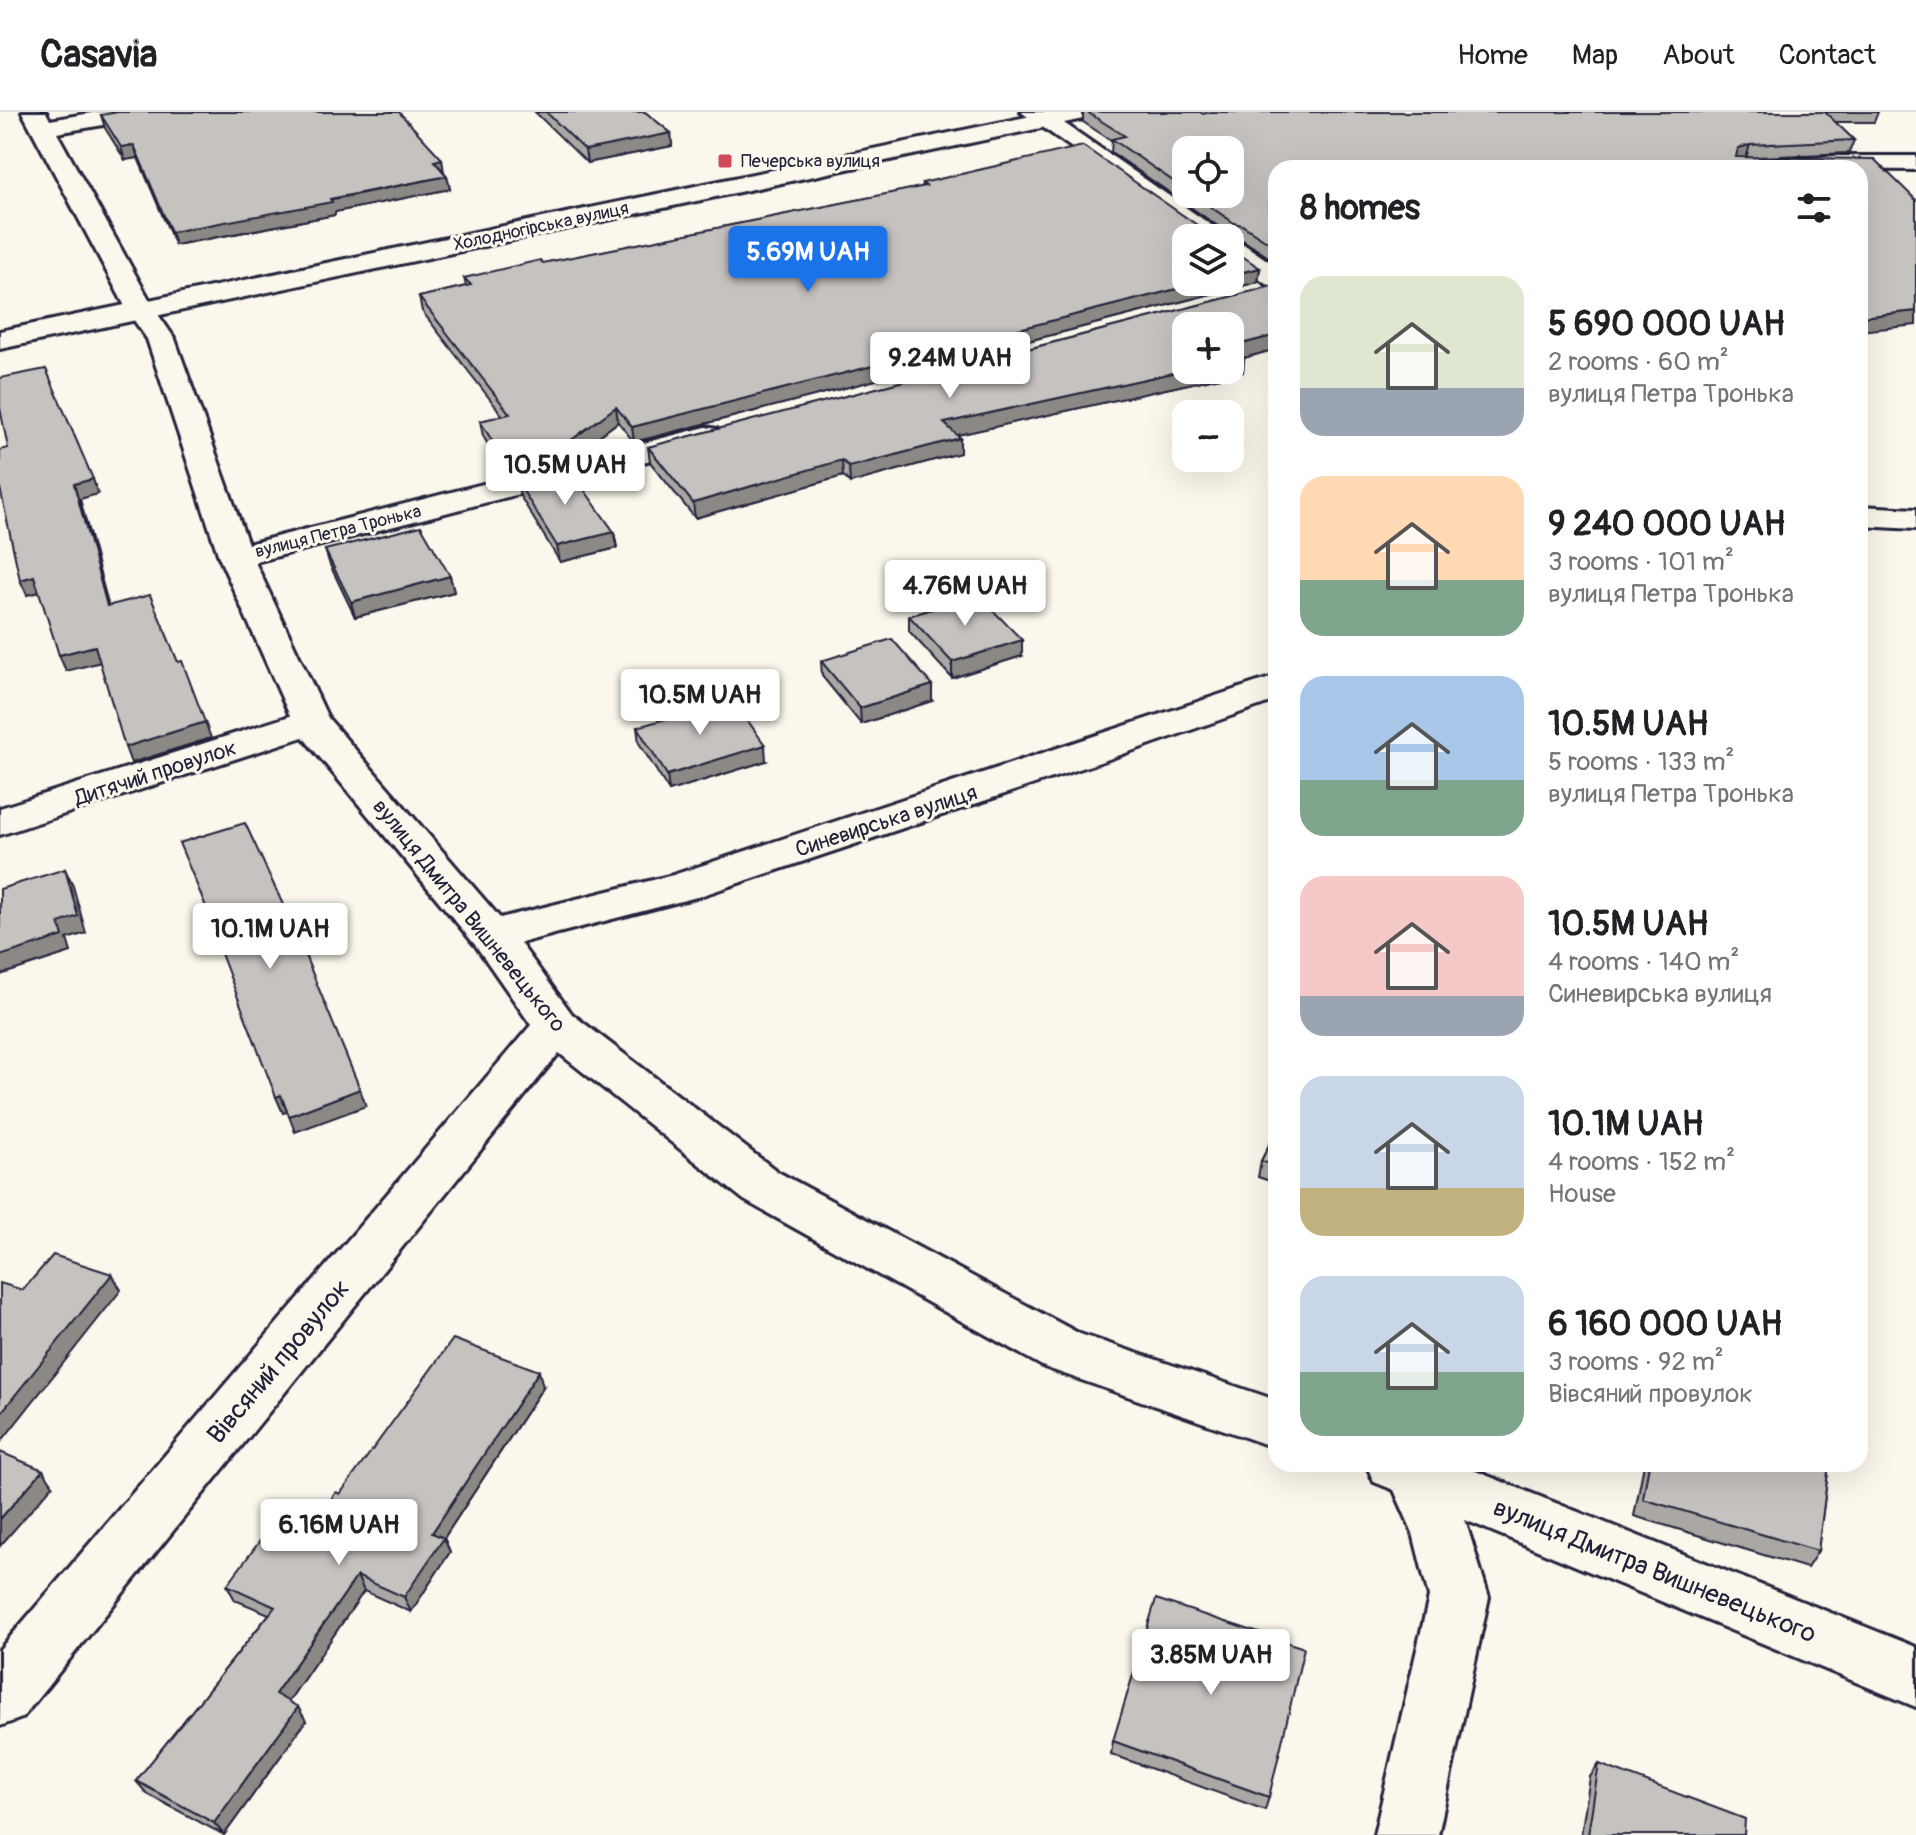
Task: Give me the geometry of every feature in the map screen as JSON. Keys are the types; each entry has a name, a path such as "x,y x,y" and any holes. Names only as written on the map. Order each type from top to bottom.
{"street":[{"path":"39,120 138,112"},
{"name":"Холодногірська вулиця","path":"0,340 1038,116 1083,112"},
{"path":"1038,116 1196,224"},
{"name":"вулиця Дмитра Вишневецького","path":"39,120 141,310 161,339 236,557 311,722 491,935 556,1026 761,1186 1063,1351 1268,1421"},
{"path":"1868,163 1916,163"},
{"path":"1244,256 1268,273"},
{"path":"1245,296 1268,290"},
{"name":"вулиця Петра Тронька","path":"236,557 740,427"},
{"path":"1868,516 1916,519"},
{"name":"Синевирська вулиця","path":"491,935 682,887 1092,752 1268,690"},
{"name":"Дитячий провулок","path":"0,822 311,722"},
{"name":"Вівсяний провулок","path":"0,1696 556,1026"},
{"path":"1406,1835 1459,1597 1442,1532 1410,1472"},
{"name":"вулиця Дмитра Вишневецького","path":"1421,1472 1916,1677"}],"building":[{"path":"118,112 399,112 442,159 434,161 447,176 330,199 332,202 171,232 134,145 121,147 101,115"},
{"path":"546,112 645,112 671,133 585,150"},
{"path":"1087,112 1825,112 1854,140 1750,145 1738,148 1736,157 1874,159 1916,200 1916,311 1868,316 1868,160 1268,160 1268,242 1244,224 1234,223 1212,208 1244,208 1244,136 1172,136 1172,180 1112,139 1125,136"},
{"path":"1083,146 1196,224 1172,224 1172,290 632,427 616,407 566,444 504,460 480,421 510,414 419,297 471,285 464,278 540,260 543,263 926,186 922,183"},
{"path":"1244,257 1260,268 1244,272"},
{"path":"1268,287 1268,337 1244,343 1244,312 1172,312 1172,373 944,423 960,438 849,467 842,460 693,503 648,447 1233,296 1244,296 1244,293"},
{"path":"46,369 93,479 74,484 107,606 150,595 178,662 182,661 205,722 125,747 95,646 59,655 34,576 20,580 0,488 0,450 8,448 0,408 0,378"},
{"path":"569,468 614,532 557,546 517,481"},
{"path":"421,526 450,576 351,602 325,550"},
{"path":"978,595 1022,640 952,662 909,616"},
{"path":"892,639 932,685 860,708 821,661"},
{"path":"733,700 765,745 667,775 637,727"},
{"path":"245,823 293,926 360,1089 289,1116 281,1095 276,1097 220,951 224,949 179,843"},
{"path":"65,869 78,916 59,923 63,936 0,956 0,889"},
{"path":"1268,1147 1268,1163 1261,1161"},
{"path":"53,1255 112,1274 0,1414 0,1283 23,1290"},
{"path":"453,1339 539,1371 432,1533 444,1538 404,1597 357,1576 275,1694 298,1707 214,1823 136,1781 275,1607 227,1585 289,1502 319,1516 336,1492 340,1494"},
{"path":"0,1452 43,1470 0,1519"},
{"path":"1648,1472 1828,1472 1818,1551 1643,1499"},
{"path":"1156,1599 1304,1648 1269,1797 1113,1741"},
{"path":"1599,1764 1745,1819 1744,1835 1588,1835"}],"place":[{"name":"Печерська вулиця","path":"725,161"}]}
